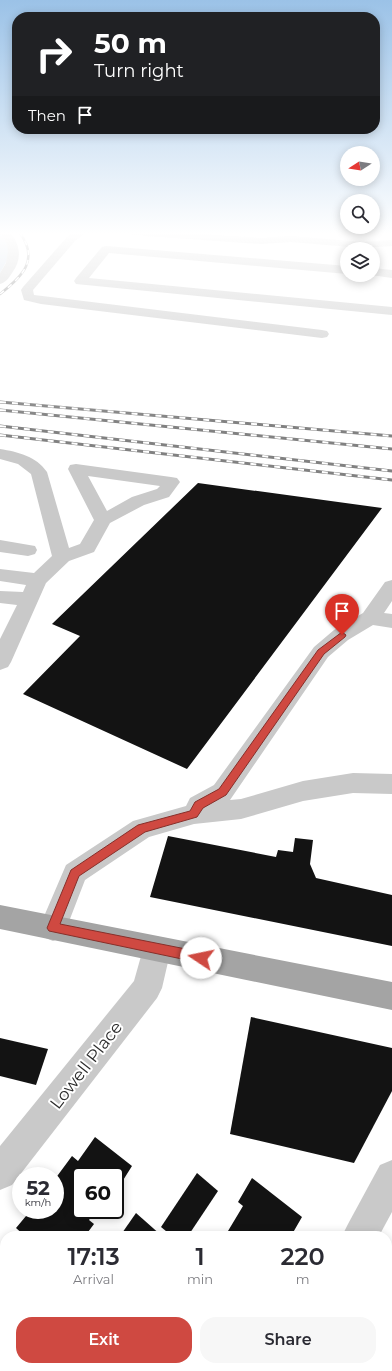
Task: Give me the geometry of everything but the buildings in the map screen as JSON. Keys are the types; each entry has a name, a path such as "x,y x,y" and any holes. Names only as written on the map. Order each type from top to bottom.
{"main road":[{"path":"0,917 392,996"}],"street":[{"path":"28,296 65,303 322,334"},
{"path":"65,303 70,296"},
{"path":"231,296 392,312"},
{"path":"0,454 13,456 24,460 39,472 62,557"},
{"path":"0,662 38,580 62,557 87,548 103,520 138,501 163,493 171,482 76,469 103,520"},
{"path":"0,546 28,550"},
{"path":"0,576 38,580"},
{"path":"194,814 199,805 223,792 321,652 342,635 370,618 392,586"},
{"path":"0,597 30,599"},
{"path":"370,618 392,621"},
{"path":"53,928 75,873 142,828 194,814 241,809 303,792 353,783 392,784"},
{"name":"Lowell Place","path":"0,1173 147,988 157,949"},
{"path":"363,1231 392,1177"}],"railway":[{"path":"0,402 392,436"},
{"path":"0,410 392,449"},
{"path":"0,426 392,471"},
{"path":"0,435 392,480"}],"route":[{"path":"201,958 53,928 75,873 142,828 194,814 199,805 223,792 321,652 342,635"}]}
